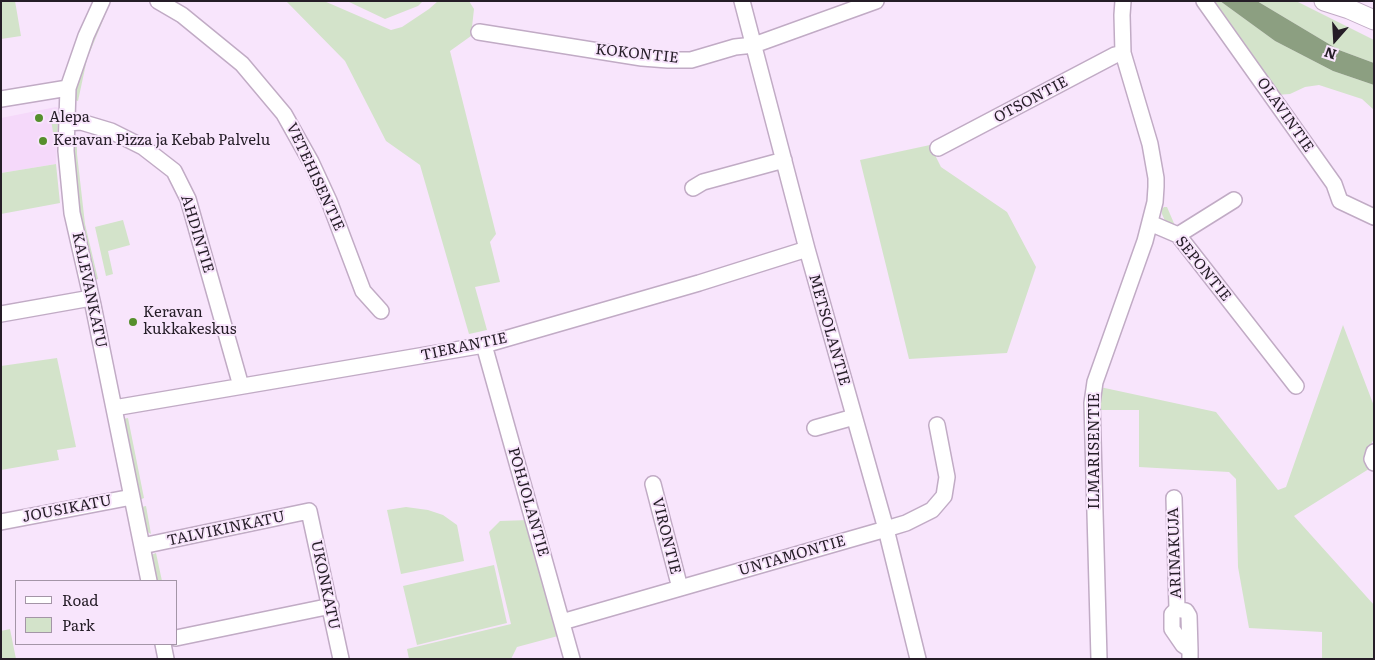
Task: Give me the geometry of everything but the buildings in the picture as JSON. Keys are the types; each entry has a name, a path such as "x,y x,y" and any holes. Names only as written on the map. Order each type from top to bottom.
{"main road":[{"path":"1324,1 1344,5 1374,20"}],"street":[{"name":"KALEVANKATU","path":"102,1 86,36 68,88 66,151 72,213 92,298 149,580"},
{"name":"VETEHISENTIE","path":"158,1 182,15 242,64 284,114 311,162 329,201 363,291 381,311"},
{"name":"METSOLANTIE","path":"742,1 807,250 886,529 918,659"},
{"name":"KOKONTIE","path":"479,32 642,58 690,60 735,47 754,45 876,1"},
{"path":"1123,1 1123,53 1150,144 1156,178 1155,200 1150,223"},
{"name":"OLAVINTIE","path":"1204,1 1334,184 1340,202 1374,217"},
{"name":"OTSONTIE","path":"938,148 1123,53"},
{"path":"1,99 68,88"},
{"name":"AHDINTIE","path":"67,123 81,122 111,131 143,147 174,171 188,199 241,386"},
{"path":"693,188 704,182 784,160"},
{"path":"1178,235 1234,200"},
{"name":"SEPONTIE","path":"1150,223 1178,235 1296,386"},
{"name":"ILMARISENTIE","path":"1099,659 1092,403 1095,382 1150,223"},
{"name":"TIERANTIE","path":"114,408 484,345 807,250"},
{"path":"1,314 92,298"},
{"name":"POHJOLANTIE","path":"484,345 572,659"},
{"path":"815,428 854,418"},
{"name":"UNTAMONTIE","path":"562,622 906,523 932,510 944,496 947,477 937,425"},
{"path":"1374,452 1372,459 1374,463"},
{"name":"VIRONTIE","path":"653,484 680,588"},
{"name":"JOUSIKATU","path":"1,522 132,497"},
{"name":"ARINAKUJA","path":"1174,498 1177,609 1186,611 1189,616 1190,654"},
{"name":"TALVIKINKATU","path":"142,546 309,511"},
{"name":"UKONKATU","path":"309,511 341,659"},
{"path":"178,638 331,606"},
{"path":"163,645 166,659"}],"shaded area":[{"path":"1220,1 1257,1 1339,50 1374,63 1374,85 1333,71 1275,41"},
{"path":"59,108 56,164 1,173 1,118"}],"green space":[{"path":"1,1 15,1 21,36 1,39"},
{"path":"106,1 111,1 87,59 78,101 75,100 79,76"},
{"path":"286,1 324,1 391,30 402,27 438,1 469,1 474,9 471,36 450,51 496,234 490,242 500,282 475,287 487,330 469,334 420,165 386,141 345,61"},
{"path":"347,1 423,1 418,6 385,19"},
{"path":"1204,1 1220,1 1275,41 1333,71 1374,85 1374,110 1362,99 1319,85 1305,87 1290,94 1276,95"},
{"path":"1257,1 1296,1 1374,40 1374,63 1339,50"},
{"path":"58,118 57,145 55,146 51,119"},
{"path":"72,136 77,136 77,154 85,224 98,279 93,280 77,208"},
{"path":"930,145 941,167 1007,212 1036,267 1007,353 909,359 860,160"},
{"path":"56,164 60,203 1,214 1,173"},
{"path":"1164,207 1167,207 1176,228 1166,223 1162,214"},
{"path":"123,220 130,245 108,251 113,274 106,276 95,227"},
{"path":"1343,325 1374,406 1374,440 1368,459 1372,467 1294,516 1374,605 1374,659 1322,659 1322,632 1249,628 1238,567 1236,479 1229,472 1139,467 1139,410 1100,410 1100,387 1216,412 1278,490 1286,487"},
{"path":"57,358 76,447 57,450 59,460 1,470 1,366"},
{"path":"128,418 144,498 139,500 123,419"},
{"path":"146,506 151,534 146,531 141,507"},
{"path":"406,507 428,510 443,515 457,525 464,561 401,574 387,510"},
{"path":"529,520 558,636 517,647 511,659 409,659 407,649 511,624 489,532 500,521"},
{"path":"156,553 162,580 156,580 151,555"},
{"path":"494,565 507,623 417,645 403,586"},
{"path":"10,629 16,659 1,659 1,631"}],"place":[{"name":"Alepa","path":"39,118"},
{"name":"Keravan Pizza ja Kebab Palvelu","path":"43,141"},
{"name":"Keravan kukkakeskus","path":"133,322"}]}
